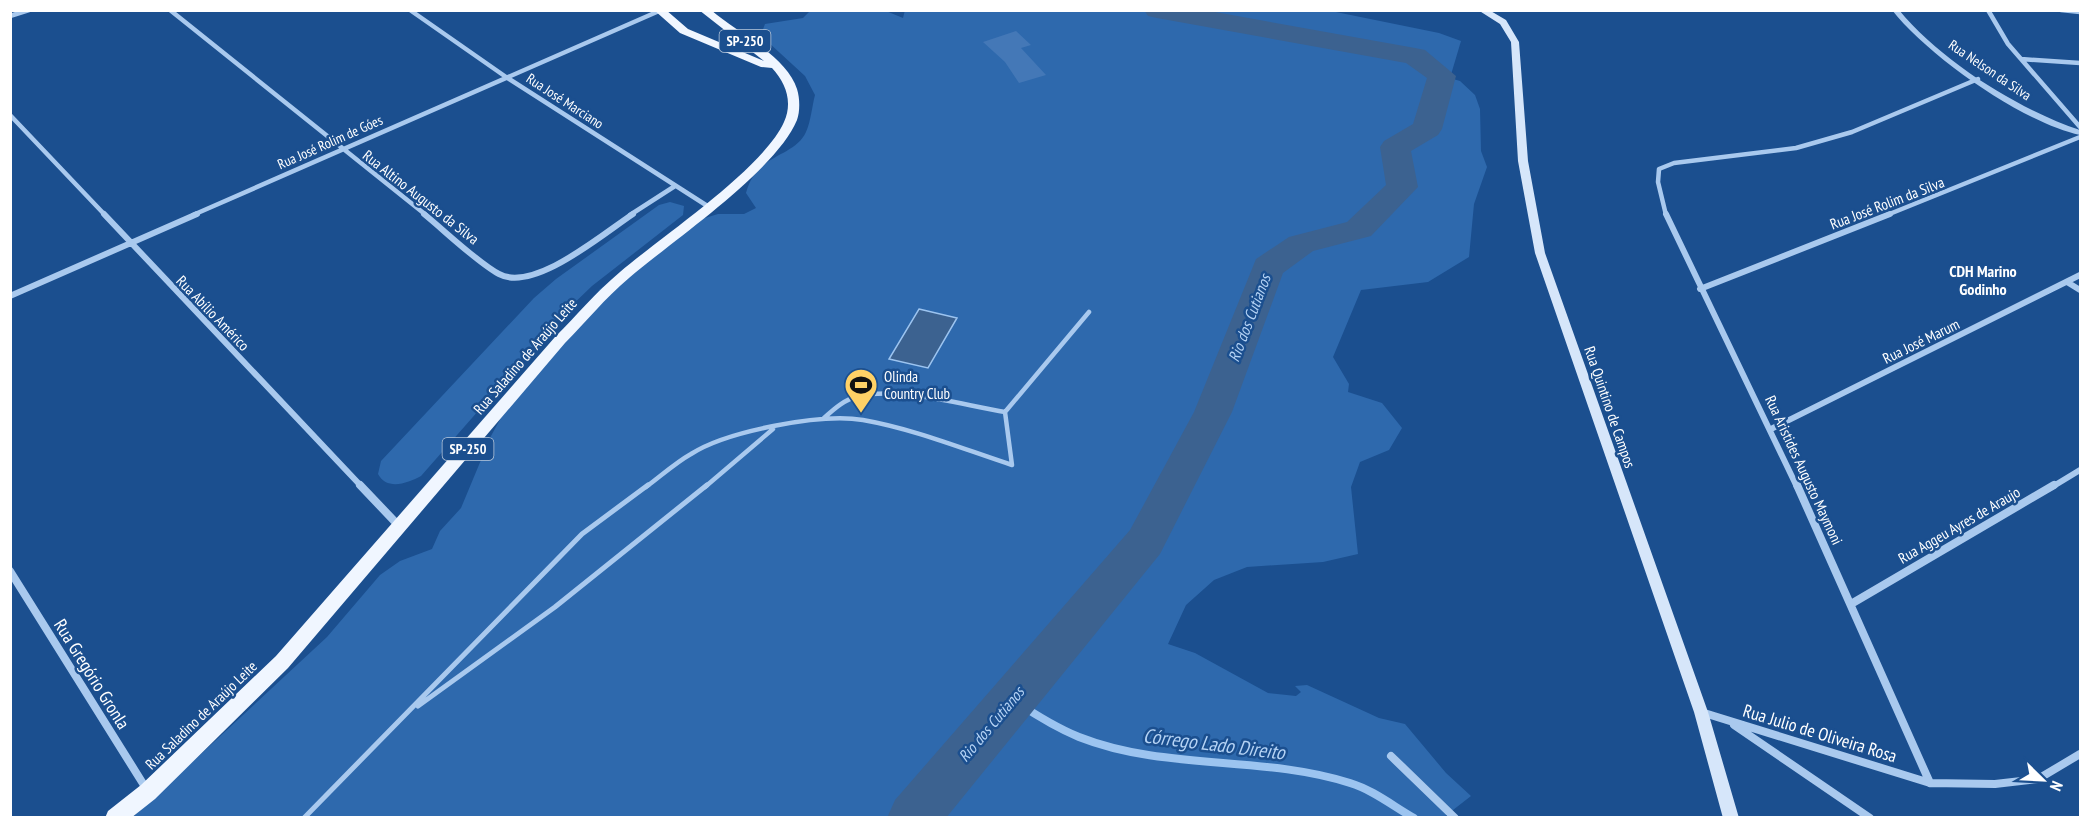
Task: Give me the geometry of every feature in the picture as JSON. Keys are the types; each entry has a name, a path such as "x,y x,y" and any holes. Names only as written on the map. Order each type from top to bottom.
{"main road":[{"path":"658,11 667,10"},
{"name":"SP-250","path":"704,10 784,74"},
{"name":"Rua Quintino de Campos","path":"1482,10 1503,22 1515,42 1522,161 1540,253 1701,712 1731,818"},
{"name":"SP-250","path":"658,11 684,31 784,74"},
{"name":"Rua Saladino de Araújo Leite","path":"115,818 148,792 282,662 560,340 607,291 709,207 763,158 791,120 794,102 790,83 784,74"}],"street":[{"path":"10,16 29,10"},
{"name":"Rua Altino Augusto da Silva","path":"170,10 500,275 515,279 531,278 549,269 675,186"},
{"name":"Rua José Marciano","path":"410,10 506,77 709,207"},
{"name":"Rua Nelson da Silva","path":"1895,10 1929,45 1978,79 2030,114 2058,128 2080,135"},
{"path":"1988,10 1994,23 2021,59 2078,119 2080,127"},
{"path":"2061,10 2080,12"},
{"name":"Rua José Rolim de Góes","path":"10,296 658,11"},
{"path":"2021,59 2080,63"},
{"name":"Rua Aristides Augusto Maymoni","path":"1930,783 1771,429 1700,289 1665,210 1657,178 1659,169 1674,163 1796,148 1852,132 1978,79"},
{"name":"Rua Abílio Américo","path":"10,115 400,527"},
{"name":"Rua José Rolim da Silva","path":"1700,289 2007,168 2080,135"},
{"name":"Rua José Marum","path":"1771,429 2080,275"},
{"path":"2067,282 2080,290"},
{"name":"Rua Aggeu Ayres de Araujo","path":"1851,604 2080,470"},
{"name":"Rua Gregório Gronla","path":"10,572 148,792"},
{"name":"Rua Julio de Oliveira Rosa","path":"1701,712 1930,783 1995,784 2038,779 2080,754"},
{"path":"1727,720 1870,818"},
{"path":"1390,756 1455,818"}],"lane":[{"path":"304,818 582,534 692,453 746,433 824,418 862,420 926,436 1012,465 1005,412 1089,312"},
{"path":"824,418 839,404 859,396 881,394 1005,412"},
{"path":"408,712 514,639 705,488 775,428"}],"shaded area":[{"path":"811,10 886,11 903,18 905,10 1326,10 1439,33 1461,41 1450,78 1460,81 1475,95 1480,109 1481,151 1487,167 1474,204 1469,257 1428,282 1361,290 1333,357 1349,384 1348,392 1382,403 1402,428 1389,450 1360,462 1351,487 1358,554 1323,562 1247,567 1214,580 1186,605 1168,644 1195,653 1268,693 1296,696 1301,692 1295,686 1307,685 1379,718 1405,724 1446,773 1471,796 1444,817 132,818 327,637 380,575 400,561 432,549 440,531 461,508 491,436 525,374 571,330 600,289 643,265 692,222 718,214 744,214 756,208 746,193 751,180 766,163 793,147 800,140 808,128 815,95 805,76 768,42 762,32 765,24 803,18"},
{"path":"670,202 684,206 683,215 592,286 567,310 421,476 398,484 382,479 378,474 381,461 534,298 556,279 659,205"},
{"path":"919,309 957,318 928,368 889,359"}],"building":[{"path":"1016,31 1031,45 1021,48 1046,75 1019,83 1005,62 983,42"}],"waterway":[{"name":"Rio dos Cutianos","path":"913,818 1145,542 1213,412 1268,267 1301,244 1359,229 1402,187 1395,147 1427,129 1442,76 1415,56 1157,10"},
{"name":"Córrego Lado Direito","path":"1012,699 1062,729 1112,748 1145,755 1317,774 1358,786 1414,818"}],"place":[{"name":"Olinda Country Club","path":"861,414"}],"district":[{"name":"CDH Marino Godinho","path":"1983,280"}]}
